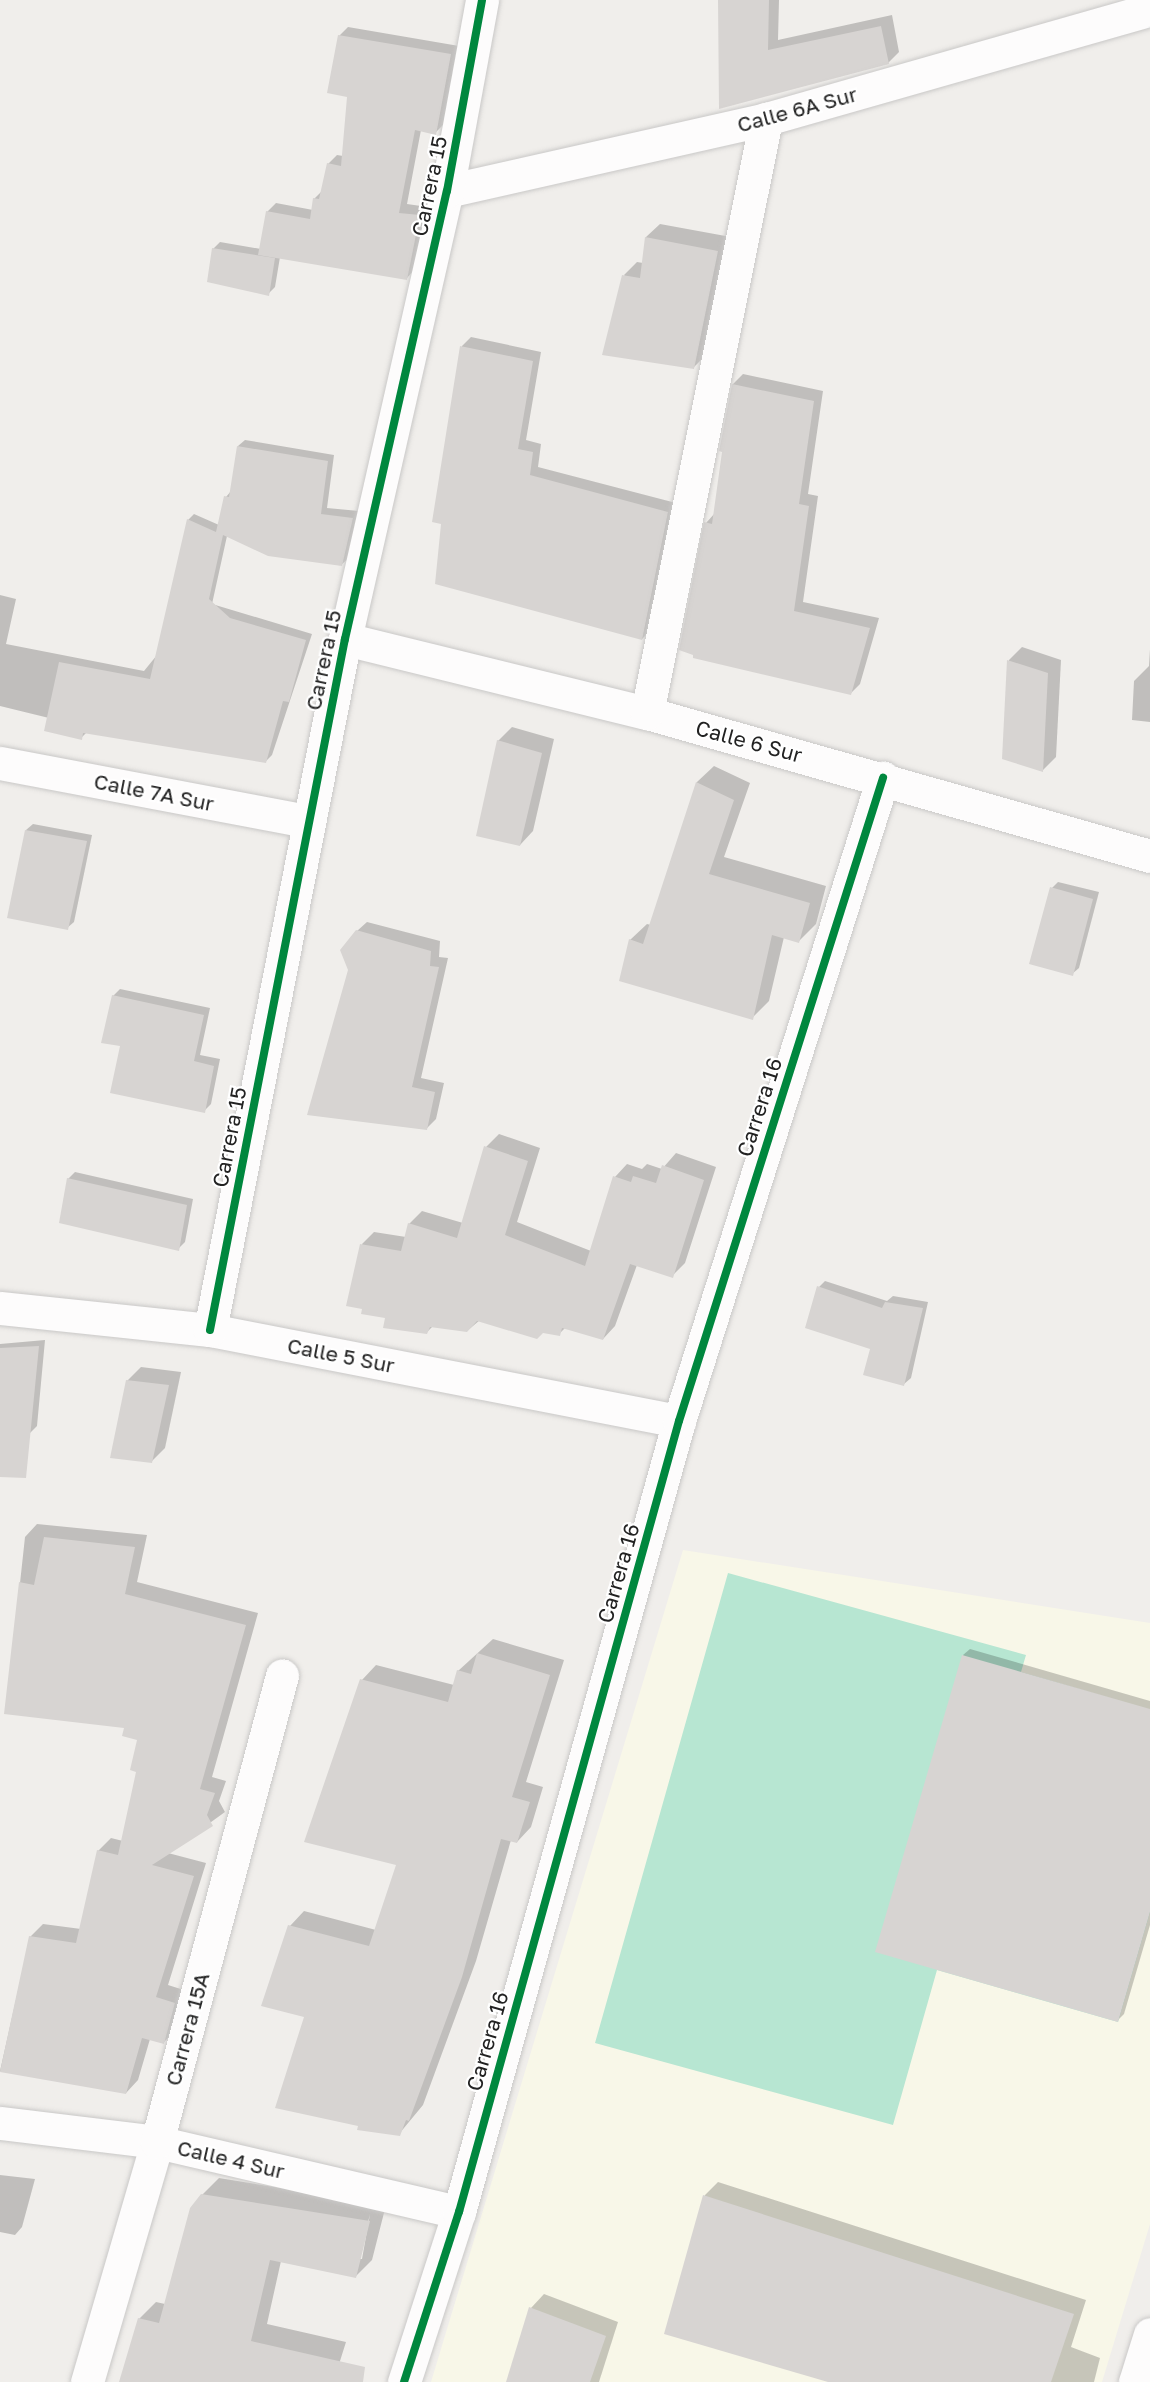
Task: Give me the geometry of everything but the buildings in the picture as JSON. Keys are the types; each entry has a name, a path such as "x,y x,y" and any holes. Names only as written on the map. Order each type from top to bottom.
{"street":[{"name":"Carrera 15","path":"210,1330 345,639 447,191 482,0"},
{"name":"Calle 6A Sur","path":"447,191 766,119 1142,12"},
{"path":"647,713 766,119"},
{"name":"Calle 6 Sur","path":"345,639 647,713 883,778 1150,856"},
{"name":"Calle 7A Sur","path":"0,763 308,820"},
{"name":"Carrera 16","path":"404,2382 459,2212 679,1421 883,778"},
{"name":"Calle 5 Sur","path":"0,1308 210,1330 679,1421"},
{"name":"Carrera 15A","path":"87,2382 157,2142 282,1675"},
{"name":"Calle 4 Sur","path":"0,2123 157,2142 459,2212"},
{"path":"1135,2382 1150,2334"}],"shaded area":[{"path":"683,1550 1150,1623 1150,2224 1102,2382 431,2382"}],"green space":[{"path":"728,1573 1026,1655 1021,1672 1150,1710 1150,1912 1118,2022 937,1970 893,2125 595,2043"}],"cycle path":[{"path":"210,1330 345,639 447,191 482,0"},
{"path":"404,2382 459,2212 679,1421 883,778"}]}
